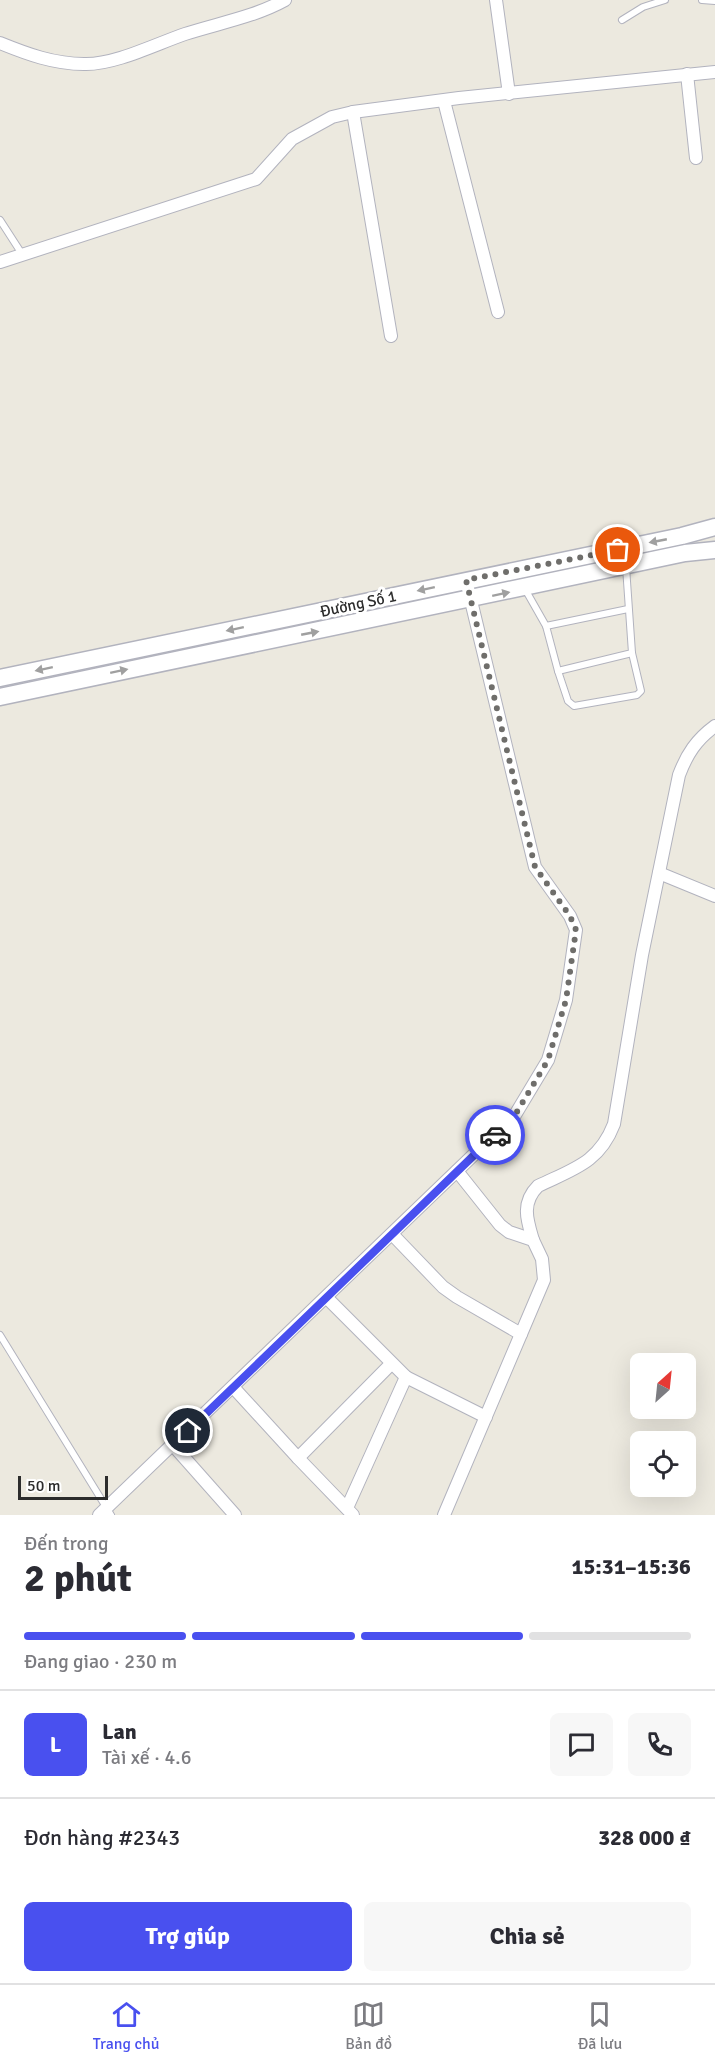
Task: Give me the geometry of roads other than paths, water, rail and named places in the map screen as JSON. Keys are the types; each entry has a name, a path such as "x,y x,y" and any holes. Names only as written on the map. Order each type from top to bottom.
{"street":[{"path":"0,43 29,55 62,62 102,63 186,34 262,12 285,0"},
{"path":"496,0 508,94"},
{"path":"0,262 256,179 297,135 332,117 353,112 444,101 715,72"},
{"path":"687,74 696,158"},
{"path":"444,101 498,312"},
{"path":"353,112 391,336"},
{"name":"Đường Số 1","path":"0,678 671,539 715,527"},
{"name":"Đường Số 1","path":"0,697 471,600 685,553 715,550"},
{"path":"106,1513 173,1445 515,1115 548,1060 566,1000 576,930 570,916 535,867 466,580"},
{"path":"444,1515 544,1280 542,1259 533,1240 525,1209 531,1192 538,1186 586,1162 608,1139 614,1124 642,955 679,775 687,754 701,736 715,726"},
{"path":"659,873 715,896"},
{"path":"457,1171 500,1225 508,1232 533,1240"},
{"path":"392,1234 444,1287 457,1297 522,1334"},
{"path":"327,1298 406,1377 486,1417"},
{"path":"298,1458 391,1364"},
{"path":"233,1387 350,1512 406,1377"},
{"path":"173,1445 235,1515"}],"lane":[{"path":"622,20 643,7 665,0"},
{"path":"702,0 715,1"},
{"path":"0,220 22,254"},
{"path":"525,588 546,626 568,701 574,706 637,695 641,691 632,652 626,566"},
{"path":"546,626 628,609"},
{"path":"558,671 632,652"},
{"path":"0,1335 106,1513"}]}
